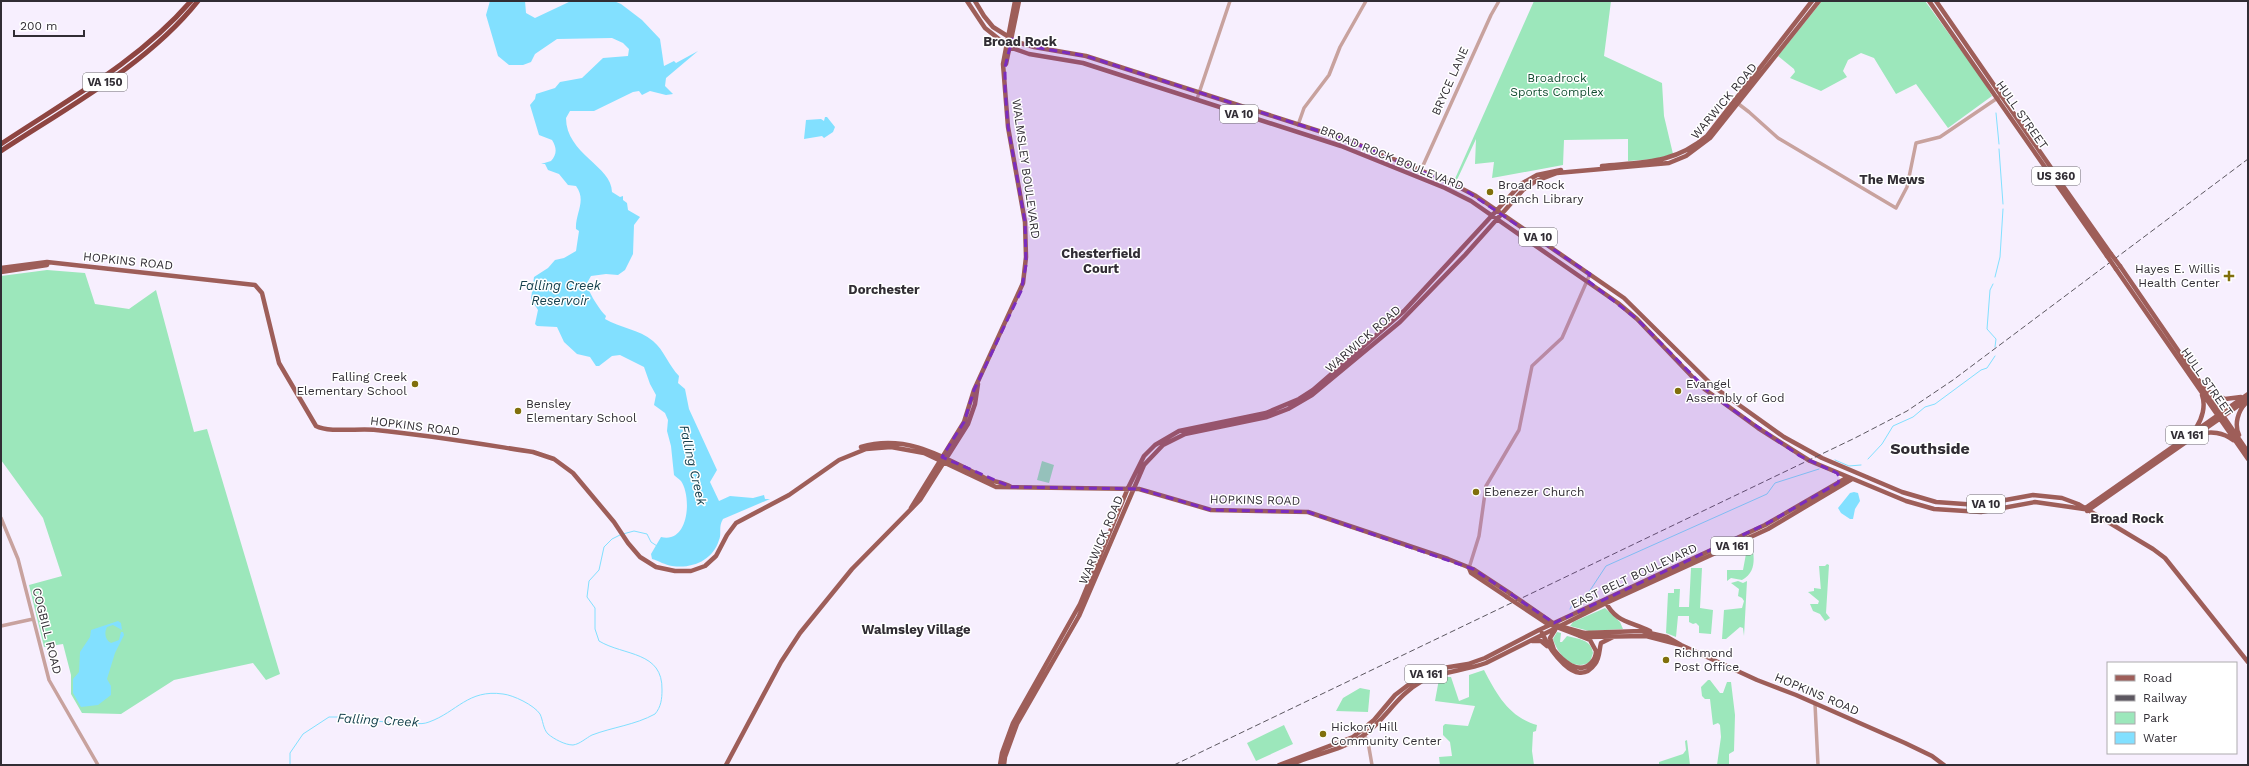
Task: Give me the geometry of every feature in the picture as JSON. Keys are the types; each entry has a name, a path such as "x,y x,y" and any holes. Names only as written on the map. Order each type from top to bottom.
{"highway":[{"name":"VA 150","path":"1,144 126,61 158,35 191,1"},
{"name":"VA 150","path":"1,151 135,61 170,31 198,1"}],"main road":[{"name":"VA 10","path":"967,1 980,23 1008,46"},
{"name":"VA 10","path":"975,1 989,22 1010,38"},
{"name":"WALMSLEY BOULEVARD","path":"1010,38 1015,1"},
{"name":"WALMSLEY BOULEVARD","path":"726,765 797,637 852,569 911,508 943,460 964,422 978,384 1021,291 1026,265 1025,222 1008,127 1004,67 1019,1"},
{"name":"WARWICK ROAD","path":"1004,765 1005,757 1017,724 1079,616 1130,488 1148,459 1175,437 1199,430 1267,417 1288,409 1312,395 1400,322 1465,255 1523,190 1536,181 1552,174 1658,166 1686,156 1710,138 1812,1"},
{"name":"WARWICK ROAD","path":"1000,765 1002,753 1013,722 1080,604 1144,456 1155,445 1166,437 1190,428 1266,413 1298,399 1313,390 1404,311 1433,282 1492,215 1526,181 1547,172 1658,161 1680,154 1694,146 1706,136 1736,102 1819,1"},
{"name":"HULL STREET","path":"1929,1 1999,96"},
{"name":"HULL STREET","path":"1936,1 2173,351 2242,446 2248,452"},
{"name":"BROAD ROCK BOULEVARD","path":"1010,38 1034,48 1081,55 1350,141 1465,190 1502,213 1590,274 1639,311 1714,388 1784,437 1822,458 1852,472 1909,495 1936,502 1978,505 2024,496 2045,495 2073,501 2086,510"},
{"name":"BROAD ROCK BOULEVARD","path":"1008,46 1029,54 1083,63 1198,99 1341,146 1445,188 1498,219 1587,280 1634,316 1694,379 1713,396 1800,456 1837,473 1910,502 1943,510 1985,512 2035,502 2086,510"},
{"name":"HOPKINS ROAD","path":"1,268 35,263 60,264 255,285 262,293 279,364 316,426 324,429 377,430 542,454 560,462 573,473 623,534 636,554 650,564 666,570 688,572 702,568 713,560 729,531 744,518 783,498 833,461 865,446 883,442 900,443 921,447 943,460 987,481 1011,487 1130,488 1156,492 1209,510 1308,512 1448,559 1473,569 1509,596 1556,625 1582,634 1613,637 1646,636 1681,646 1924,752 1944,765"},
{"name":"HOPKINS ROAD","path":"1,272 60,264"},
{"name":"HULL STREET","path":"2118,268 2182,354 2206,389 2236,442 2242,446"},
{"path":"2173,351 2182,354"},
{"path":"2180,361 2188,363"},
{"path":"2196,430 2201,418 2204,404 2199,388"},
{"path":"2206,389 2215,396 2225,399 2247,397"},
{"path":"2247,397 2240,410 2237,423 2242,446 2248,457"},
{"name":"VA 161","path":"2086,510 2196,430 2247,397"},
{"name":"VA 161","path":"2086,510 2187,441 2220,415"},
{"path":"2187,441 2209,433 2227,436 2236,442"},
{"path":"1850,478 1852,472"},
{"path":"1837,473 1840,478 1838,483"},
{"name":"EAST BELT BOULEVARD","path":"1279,765 1344,742 1363,733 1395,695 1416,679 1443,668 1485,658 1542,633 1758,528 1838,483 1850,478"},
{"name":"EAST BELT BOULEVARD","path":"1290,765 1351,743 1411,687 1443,673 1480,665 1530,641 1542,633 1557,628 1605,602 1768,528 1850,478"},
{"name":"VA 10","path":"2086,510 2153,549 2166,560 2248,662"},
{"path":"1605,602 1620,620 1654,632"},
{"path":"1552,650 1550,638 1557,628"},
{"name":"HOPKINS ROAD","path":"1598,636 1633,631 1654,632 1677,642 1681,646"},
{"path":"1542,633 1562,664 1572,670 1580,672 1593,667 1602,643 1613,637"},
{"path":"1530,641 1541,641 1571,666 1578,668 1586,667 1593,662 1596,651 1590,640 1582,634"},
{"path":"1598,636 1598,655"},
{"path":"1317,751 1325,753"}],"street":[{"path":"1198,99 1230,1"},
{"path":"1298,125 1304,108 1329,75 1340,47 1366,1"},
{"name":"BRYCE LANE","path":"1421,170 1499,1"},
{"path":"1736,102 1778,138 1896,208 1907,188 1916,142 1940,137 1999,96"},
{"path":"1469,568 1480,536 1486,486 1519,430 1532,366 1562,338 1590,274"},
{"name":"COGBILL ROAD","path":"1,518 16,552 49,680 98,765"},
{"path":"1,626 33,619"},
{"path":"1815,704 1818,765"},
{"path":"1363,733 1368,742 1372,765"}],"highlighted area":[{"path":"1012,39 1034,47 1086,56 1350,141 1465,190 1590,274 1587,280 1637,319 1713,396 1800,456 1837,473 1840,478 1838,483 1766,524 1554,623 1473,569 1308,512 1211,510 1139,489 1011,487 942,457 964,422 974,390 1021,291 1026,265 1025,222 1008,127 1005,89 1005,67"}],"green space":[{"name":"Broadrock Sports Complex","path":"1534,1 1611,1 1604,56 1662,83 1664,116 1673,154 1655,159 1628,161 1628,139 1564,140 1563,165 1492,178 1494,162 1475,164 1476,139 1456,182 1454,181"},
{"path":"1822,1 1925,1 1982,79 1992,96 1948,128 1916,84 1896,94 1874,58 1861,53 1848,60 1843,71 1847,77 1821,91 1790,78 1795,72 1794,69 1778,56"},
{"path":"47,270 85,273 95,304 129,309 156,290 194,432 207,429 280,674 266,680 253,663 174,680 121,714 82,713 71,694 71,675 63,644 44,647 29,585 62,576 43,518 1,460 1,276"},
{"path":"1042,461 1054,465 1049,483 1037,480"},
{"path":"1752,542 1753,564 1750,573 1742,580 1731,578 1727,581 1727,570 1743,570 1748,543"},
{"path":"1827,564 1829,565 1826,613 1830,618 1825,621 1820,614 1813,611 1810,604 1818,604 1819,601 1808,592 1814,591 1814,588 1821,589 1819,566 1825,566"},
{"path":"1691,568 1702,568 1700,608 1713,610 1711,634 1699,633 1699,626 1696,623 1693,624 1689,622 1689,616 1678,616 1676,637 1666,633 1668,593 1674,593 1674,589 1680,589 1679,607 1689,607"},
{"path":"1738,581 1743,583 1747,581 1744,636 1743,628 1740,627 1726,639 1722,639 1724,610 1742,608 1744,601 1738,596 1739,589 1731,583"},
{"path":"1605,608 1620,622 1623,629 1589,631 1570,626 1573,622"},
{"path":"1557,632 1561,633 1560,642 1562,642 1567,636 1587,642 1592,648 1593,653 1590,662 1584,665 1578,665 1562,656 1553,639"},
{"path":"1484,670 1499,696 1511,711 1519,717 1537,725 1536,731 1533,732 1532,751 1534,765 1440,765 1439,757 1452,756 1450,742 1443,735 1443,726 1445,724 1468,726 1475,706 1435,701 1439,679 1442,677 1451,677 1459,701 1469,697 1469,675"},
{"path":"1708,680 1710,680 1720,693 1723,693 1727,682 1731,682 1735,715 1734,751 1729,754 1729,765 1717,765 1721,737 1720,725 1718,723 1713,725 1710,699 1705,699 1702,696 1701,687"},
{"path":"1360,688 1370,690 1368,712 1336,711 1343,698"},
{"path":"1284,725 1293,744 1256,761 1247,743"},
{"path":"1687,740 1690,765 1659,764 1659,762 1683,754 1686,750 1685,741"}],"water":[{"name":"Falling Creek Reservoir","path":"490,1 525,1 526,13 535,18 571,1 614,1 621,4 642,20 660,39 664,66 674,61 676,63 698,51 666,78 665,86 673,94 666,95 650,91 642,95 639,91 633,92 594,111 570,111 566,118 568,130 573,141 605,175 610,183 612,192 620,197 623,196 623,200 627,203 628,210 640,217 634,225 633,254 625,270 618,275 606,274 591,276 587,283 592,296 606,316 605,319 617,325 636,331 653,341 679,376 678,383 685,389 689,409 717,470 710,482 719,501 730,496 753,498 764,495 765,499 770,499 723,519 720,537 716,547 707,558 701,562 680,567 667,565 652,559 651,554 661,537 670,537 683,527 687,508 684,488 681,481 674,475 671,446 667,431 668,420 665,413 654,405 656,395 644,367 620,355 612,356 599,366 596,366 590,357 577,354 564,342 557,327 537,326 535,324 538,310 531,299 534,277 548,268 555,260 564,258 576,251 579,231 576,229 576,223 581,202 579,191 576,186 568,185 559,174 548,170 545,164 541,164 551,161 555,153 555,146 552,140 539,135 530,105 535,99 536,94 555,88 560,82 582,78 603,58 628,56 629,49 623,43 612,38 557,39 535,54 531,62 523,65 509,65 498,56 486,15"},
{"path":"825,117 827,117 835,127 833,132 824,138 822,136 804,139 806,120 821,119 824,121"},
{"path":"1850,493 1858,493 1860,501 1855,509 1853,519 1850,519 1841,513 1838,508"},
{"path":"118,621 121,623 122,630 113,625 107,627 106,632 106,638 111,643 119,640 121,632 123,632 124,635 115,653 107,679 111,686 111,695 98,705 81,707 73,693 73,679 79,672 80,652 90,637 91,630"}],"waterway":[{"path":"1996,113 1999,144"},
{"path":"1999,149 2003,204"},
{"path":"1995,277 2000,257 2003,209"},
{"path":"1993,284 1990,290 1987,329 1996,339 1995,347"},
{"path":"1868,459 1882,444 1893,426 1913,417 1925,407 1935,404 1981,370 1987,368 1995,356"},
{"path":"1835,460 1849,466 1861,465"},
{"path":"1570,609 1573,603 1587,595 1606,566 1767,494 1775,483 1819,469"},
{"name":"Falling Creek","path":"623,534 634,531 647,534 651,542 657,546"},
{"name":"Falling Creek","path":"290,765 290,753 303,734 329,717 343,717 402,724 419,724 439,718 463,702 472,698 491,693 503,694 518,698 528,704 540,714 545,730 548,734 553,738 570,745 578,743 600,732 640,721 655,714 660,706 662,693 661,677 656,668 649,661 640,656 609,646 599,641 595,629 595,608 587,597 589,581 599,570 604,547 612,539 620,535"}],"railway":[{"path":"1174,765 1855,438 1907,411 1953,380 2248,159"}],"place":[{"name":"Broad Rock Branch Library","path":"1490,192"},
{"name":"Hayes E. Willis Health Center","path":"2229,276"},
{"name":"Falling Creek Elementary School","path":"415,384"},
{"name":"Evangel Assembly of God","path":"1678,391"},
{"name":"Bensley Elementary School","path":"518,411"},
{"name":"Ebenezer Church","path":"1476,492"},
{"name":"Richmond Post Office","path":"1666,660"},
{"name":"Hickory Hill Community Center","path":"1323,734"}],"district":[{"name":"Broad Rock","path":"1020,41"},
{"name":"The Mews","path":"1892,179"},
{"name":"Chesterfield Court","path":"1101,260"},
{"name":"Dorchester","path":"884,289"},
{"name":"Southside","path":"1930,448"},
{"name":"Broad Rock","path":"2127,518"},
{"name":"Walmsley Village","path":"916,629"}]}
